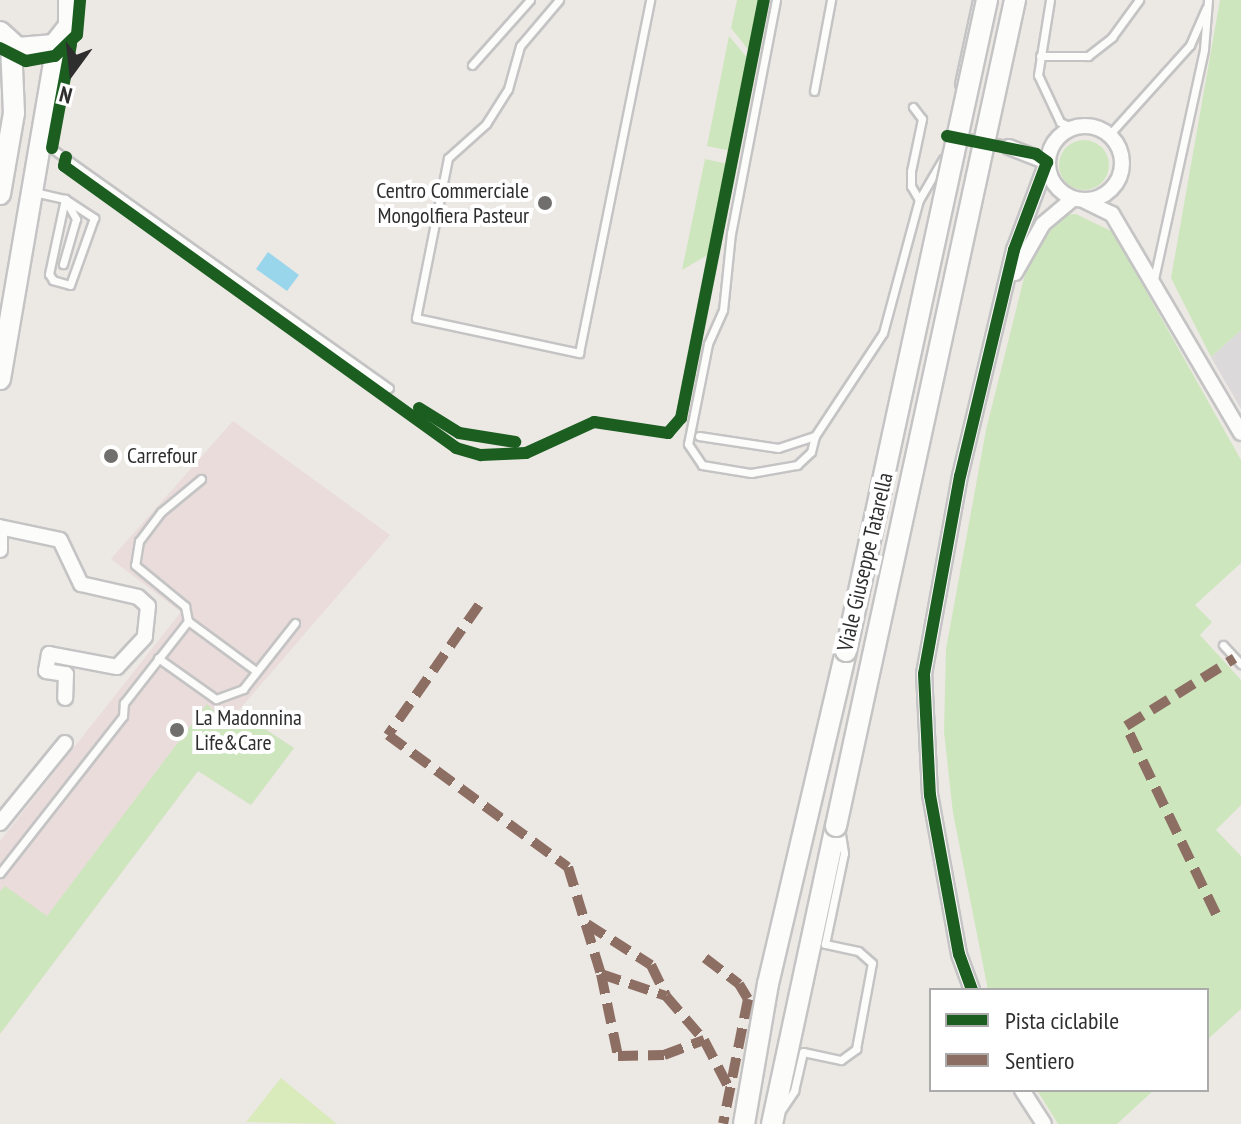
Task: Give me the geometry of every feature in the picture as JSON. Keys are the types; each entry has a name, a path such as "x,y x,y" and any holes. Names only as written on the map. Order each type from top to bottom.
{"main road":[{"path":"0,379 55,56 69,26 69,0"},
{"name":"Viale Giuseppe Tatarella","path":"743,1122 768,984 846,651 987,0"},
{"name":"Viale Giuseppe Tatarella","path":"772,1124 1015,0"},
{"path":"0,194 14,113 5,38 43,50 63,37"}],"street":[{"path":"971,988 959,954 930,795 924,674 960,476 1019,231 1056,140 1073,128 1092,127 1109,135 1122,159 1112,214"},
{"path":"1009,147 1047,162"},
{"path":"1047,162 1054,184 1079,200 1112,214 1154,279 1241,433"},
{"path":"1008,284 1043,224 1079,200 1115,186"},
{"path":"0,550 2,528 60,540 76,580 138,597 148,606 145,637 117,667 49,654 46,671 66,674 65,698"},
{"path":"0,823 6,808 65,743"},
{"path":"1023,1092 1043,1124"}],"lane":[{"path":"472,65 530,0"},
{"path":"559,0 520,46 508,89 486,124 448,158 416,318 579,353 650,0"},
{"path":"776,0 731,233 723,310 708,344 688,444 702,465 751,473 797,465 811,452 815,436 883,333 919,200 941,165 977,0"},
{"path":"814,91 831,0"},
{"path":"1050,0 1040,56 1040,85 1060,122 1073,128"},
{"path":"1040,56 1088,56 1112,37 1139,0"},
{"path":"1109,135 1190,45 1208,1"},
{"path":"1154,279 1204,49 1208,1"},
{"path":"913,107 922,119 911,171 911,186 919,200"},
{"path":"42,142 389,388"},
{"path":"34,192 65,199 94,218 70,285 53,280 49,274 65,199"},
{"path":"63,264 76,219 65,199"},
{"path":"699,436 778,448 815,436"},
{"path":"201,479 161,512 134,552 142,575 185,606 188,621 256,671"},
{"path":"0,873 123,716 124,703 188,621"},
{"path":"158,658 216,699 243,689 295,623"},
{"path":"1223,645 1241,664"},
{"path":"772,1124 794,1091 803,1052 841,1060 856,1049 872,963 858,951 825,944 844,853 837,820"}],"shaded area":[{"path":"1241,330 1241,409 1211,357"},
{"name":"La Madonnina Life&Care","path":"233,421 390,535 238,711 294,748 251,805 198,771 0,1034 0,841 181,612 111,559"}],"green space":[{"path":"737,0 761,0 751,53 731,28"},
{"path":"1220,0 1241,0 1241,330 1211,357 1171,278"},
{"path":"729,36 749,60 731,151 707,146"},
{"path":"1084,140 1102,147 1109,165 1102,183 1084,190 1066,183 1059,165 1066,147"},
{"path":"705,159 728,164 711,253 682,270"},
{"path":"1076,214 1113,232 1241,460 1241,563 1195,605 1212,622 1200,635 1241,680 1241,805 1216,830 1241,856 1241,1009 1209,1038 1209,988 988,988 953,813 944,732 946,649 986,430 1028,262 1045,230 1063,215"},
{"path":"207,704 220,717 237,711 294,748 251,805 198,771 0,1034 0,891 5,886 47,916"},
{"path":"281,1078 337,1124 246,1122"},
{"path":"1038,1092 1152,1092 1117,1124 1058,1124"}],"water":[{"path":"268,252 299,275 287,291 256,269"}],"tunnel":[{"path":"948,136 1009,147"}],"marked path":[{"path":"479,605 388,735 568,867 601,974 618,1056 664,1055 704,1040"},
{"path":"1216,914 1126,726 1235,658"},
{"path":"587,924 651,965 666,996"},
{"path":"705,958 739,984 748,999 723,1124"},
{"path":"601,974 666,996 704,1040 729,1088"}],"cycle path":[{"path":"0,48 26,61 55,56 77,35 80,0"},
{"path":"66,157 64,166 456,448 481,455 526,453 594,422 668,433 681,418 764,0"},
{"path":"52,148 71,44"},
{"path":"947,136 1036,154 1047,162 1014,250 960,476 924,674 930,795 959,954 971,988"},
{"path":"419,408 459,433 515,442"}],"place":[{"name":"Centro Commerciale Mongolfiera Pasteur","path":"545,203"},
{"name":"Carrefour","path":"111,456"},
{"name":"La Madonnina Life&Care","path":"177,730"}]}
